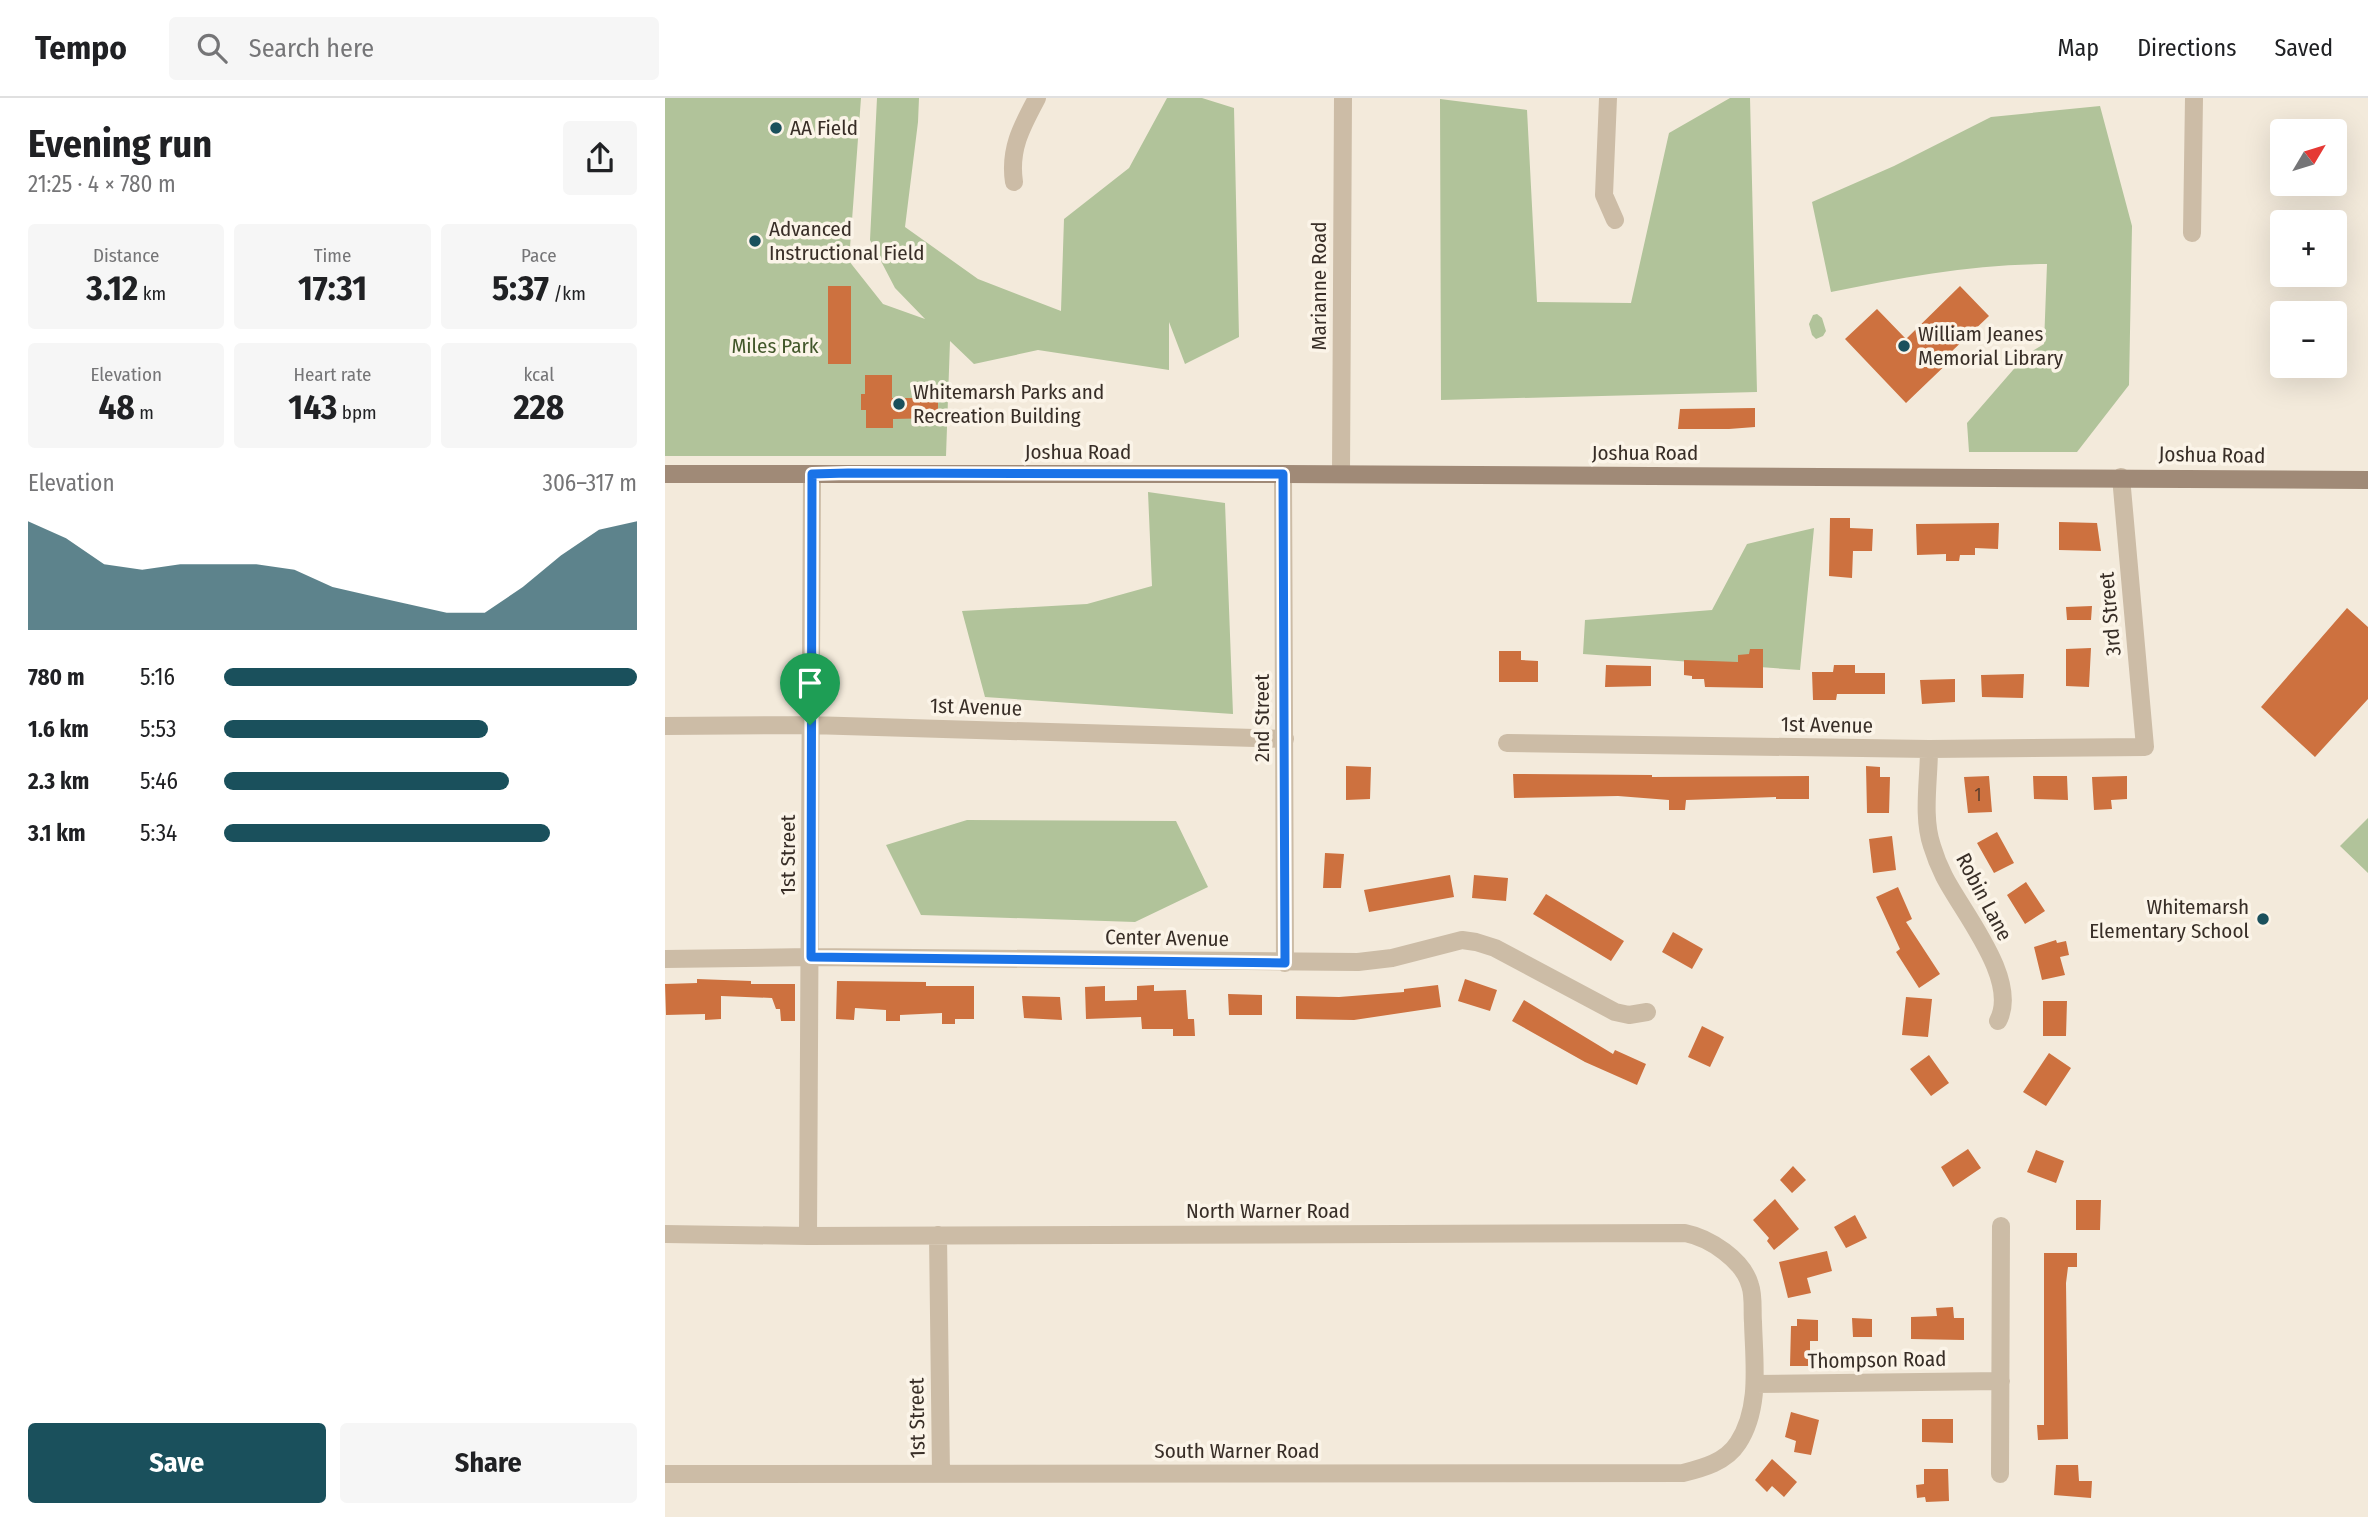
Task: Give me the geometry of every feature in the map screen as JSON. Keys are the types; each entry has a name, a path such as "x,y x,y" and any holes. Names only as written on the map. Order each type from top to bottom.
{"main road":[{"path":"665,474 812,474"},
{"name":"Joshua Road","path":"812,474 2368,480"}],"street":[{"path":"1014,182 1012,168 1015,143 1037,98"},
{"name":"Marianne Road","path":"1341,474 1343,98"},
{"path":"1608,98 1604,195 1615,220"},
{"path":"2192,233 2195,98"},
{"name":"1st Street","path":"809,1236 812,474"},
{"name":"2nd Street","path":"1283,474 1285,963"},
{"name":"3rd Street","path":"2121,477 2145,747"},
{"name":"1st Avenue","path":"665,726 810,725 1285,739"},
{"name":"1st Avenue","path":"1507,743 1929,749 2145,747"},
{"name":"Robin Lane","path":"1929,749 1928,827 1931,844 1945,878 1978,929 1995,968 2003,1000 2003,1012 1998,1021"},
{"name":"Center Avenue","path":"665,959 811,957 1285,963 1375,961 1462,940 1495,948 1615,1012 1629,1015 1647,1012"},
{"path":"2000,1475 2001,1226"},
{"name":"North Warner Road","path":"665,1234 809,1236 1685,1233 1695,1235 1721,1249 1739,1267 1751,1286 1755,1384"},
{"name":"1st Street","path":"938,1235 941,1474"},
{"name":"Thompson Road","path":"1755,1384 2001,1381"},
{"name":"South Warner Road","path":"665,1474 1683,1473 1712,1465 1737,1446 1746,1429 1755,1384"}],"green space":[{"name":"Miles Park","path":"665,98 861,98 849,261 883,304 925,319 895,288 870,240 877,98 919,98 905,227 978,279 1061,311 1064,219 1129,168 1167,98 1202,98 1234,108 1239,337 1185,364 1169,322 1169,370 1038,350 974,364 950,341 946,456 665,456"},
{"path":"1730,98 1750,98 1757,392 1441,400 1440,99 1527,110 1537,302 1631,303 1669,133"},
{"path":"2100,106 2132,226 2129,385 2077,452 1969,452 1967,423 2026,355 2044,344 2047,264 1939,272 1831,292 1812,202 1894,166 1991,117"},
{"path":"1817,314 1822,318 1826,331 1816,339 1809,324 1813,315"},
{"path":"1148,492 1225,503 1233,714 985,697 962,611 1087,604 1152,586"},
{"path":"1814,528 1800,670 1583,654 1585,620 1712,610 1747,544"},
{"path":"2368,818 2368,873 2340,846"},
{"path":"967,820 1176,821 1208,887 1135,922 921,915 886,845"}],"building":[{"path":"828,286 851,286 851,364 828,364"},
{"name":"William Jeanes Memorial Library","path":"1960,286 1989,316 1951,352 1955,356 1906,403 1845,339 1877,309 1906,339"},
{"name":"Whitemarsh Parks and Recreation Building","path":"865,375 892,375 892,398 938,398 938,418 893,419 893,428 866,428 866,410 861,410 861,394 865,394"},
{"path":"1755,408 1755,427 1678,429 1680,409"},
{"path":"1830,518 1850,518 1850,528 1873,529 1872,551 1853,551 1852,578 1829,576"},
{"path":"2059,522 2097,523 2101,551 2059,550"},
{"path":"1999,523 1998,549 1975,548 1975,555 1960,555 1959,561 1946,561 1946,554 1917,555 1916,524"},
{"path":"2092,606 2091,620 2067,620 2066,607"},
{"path":"2347,608 2368,627 2368,699 2315,757 2261,707"},
{"path":"2091,648 2089,687 2066,686 2066,649"},
{"path":"1750,649 1763,649 1763,688 1705,687 1704,679 1692,679 1692,676 1684,675 1684,660 1738,662 1738,655 1749,654"},
{"path":"1499,651 1521,651 1521,660 1538,661 1538,682 1499,682"},
{"path":"1606,665 1651,666 1651,686 1605,687"},
{"path":"1834,665 1855,665 1855,673 1885,673 1885,694 1837,694 1836,700 1813,700 1812,672 1833,672"},
{"path":"2024,674 2023,698 1982,697 1981,675"},
{"path":"1955,679 1955,702 1922,704 1920,680"},
{"path":"1346,766 1371,767 1370,799 1346,800"},
{"path":"1866,766 1880,767 1880,777 1890,777 1889,813 1867,813"},
{"path":"1513,774 1809,776 1809,799 1776,797 1686,800 1685,810 1669,810 1669,800 1618,796 1514,798"},
{"path":"1989,776 1992,812 1968,813 1964,777"},
{"path":"2033,776 2067,776 2068,800 2034,799"},
{"path":"2127,776 2127,799 2111,800 2112,809 2094,810 2092,777"},
{"path":"1997,832 2014,863 1994,873 1977,843"},
{"path":"1892,836 1896,870 1873,873 1869,839"},
{"path":"1325,853 1344,854 1341,888 1323,888"},
{"path":"1450,875 1454,897 1369,912 1364,890"},
{"path":"1474,875 1508,878 1506,901 1472,898"},
{"path":"2026,882 2045,911 2025,924 2007,895"},
{"path":"1898,887 1912,919 1906,922 1940,974 1919,988 1896,952 1900,949 1876,897"},
{"path":"1546,894 1624,941 1611,961 1533,914"},
{"path":"1673,932 1703,949 1692,969 1662,952"},
{"path":"2056,940 2057,943 2066,941 2069,955 2060,957 2065,975 2042,980 2034,947"},
{"path":"697,979 751,981 751,984 795,984 795,1021 781,1021 780,1009 776,1009 772,998 721,996 721,1019 705,1020 705,1014 666,1015 665,984 697,983"},
{"path":"1465,979 1497,990 1490,1011 1458,1001"},
{"path":"837,981 926,982 926,986 974,986 974,1019 955,1019 955,1024 942,1024 942,1013 900,1015 900,1021 886,1021 886,1010 855,1008 854,1020 836,1019"},
{"path":"1154,985 1154,991 1186,990 1188,1019 1194,1019 1195,1036 1173,1036 1173,1029 1142,1029 1141,1017 1086,1019 1085,987 1105,986 1105,1001 1137,1000 1137,986"},
{"path":"1438,985 1441,1007 1354,1020 1296,1019 1296,996 1339,997 1404,992 1404,989"},
{"path":"1228,994 1262,995 1262,1015 1229,1015"},
{"path":"1022,996 1060,997 1062,1020 1024,1018"},
{"path":"1906,997 1932,999 1928,1037 1902,1035"},
{"path":"1524,1000 1613,1054 1615,1050 1646,1064 1637,1085 1585,1062 1512,1021"},
{"path":"2043,1001 2067,1001 2066,1036 2043,1036"},
{"path":"1702,1026 1724,1037 1710,1067 1688,1057"},
{"path":"2049,1053 2071,1068 2046,1106 2023,1092"},
{"path":"1929,1055 1949,1083 1931,1096 1910,1069"},
{"path":"1968,1149 1981,1168 1953,1187 1941,1167"},
{"path":"2036,1150 2064,1161 2056,1183 2027,1172"},
{"path":"1793,1166 1806,1180 1792,1193 1780,1180"},
{"path":"1775,1199 1799,1229 1774,1250 1767,1241 1769,1238 1753,1220"},
{"path":"2076,1200 2101,1200 2100,1230 2076,1230"},
{"path":"1855,1215 1867,1238 1846,1248 1834,1227"},
{"path":"1827,1251 1832,1271 1807,1278 1811,1293 1788,1298 1779,1262"},
{"path":"2044,1253 2077,1253 2077,1267 2068,1267 2066,1283 2068,1439 2038,1440 2037,1425 2044,1425"},
{"path":"1953,1307 1954,1318 1964,1318 1964,1340 1911,1339 1911,1317 1937,1316 1936,1308"},
{"path":"1852,1318 1872,1319 1872,1337 1853,1337"},
{"path":"1797,1319 1818,1320 1818,1341 1810,1341 1810,1366 1790,1366 1791,1326 1797,1326"},
{"path":"1791,1412 1819,1420 1811,1455 1794,1452 1796,1441 1785,1437"},
{"path":"1922,1419 1953,1419 1953,1443 1922,1442"},
{"path":"1772,1459 1797,1482 1784,1497 1772,1486 1767,1492 1755,1480"},
{"path":"2056,1465 2078,1465 2079,1481 2092,1481 2091,1498 2054,1495"},
{"path":"1924,1469 1948,1469 1949,1501 1926,1502 1925,1497 1917,1498 1916,1485 1924,1484"}],"place":[{"name":"AA Field","path":"776,128"},
{"name":"Advanced Instructional Field","path":"755,241"},
{"name":"William Jeanes Memorial Library","path":"1904,346"},
{"name":"Whitemarsh Parks and Recreation Building","path":"899,404"},
{"name":"Whitemarsh Elementary School","path":"2263,919"}],"route":[{"path":"812,474 1283,474 1285,963 811,957 810,725 812,474"}]}
